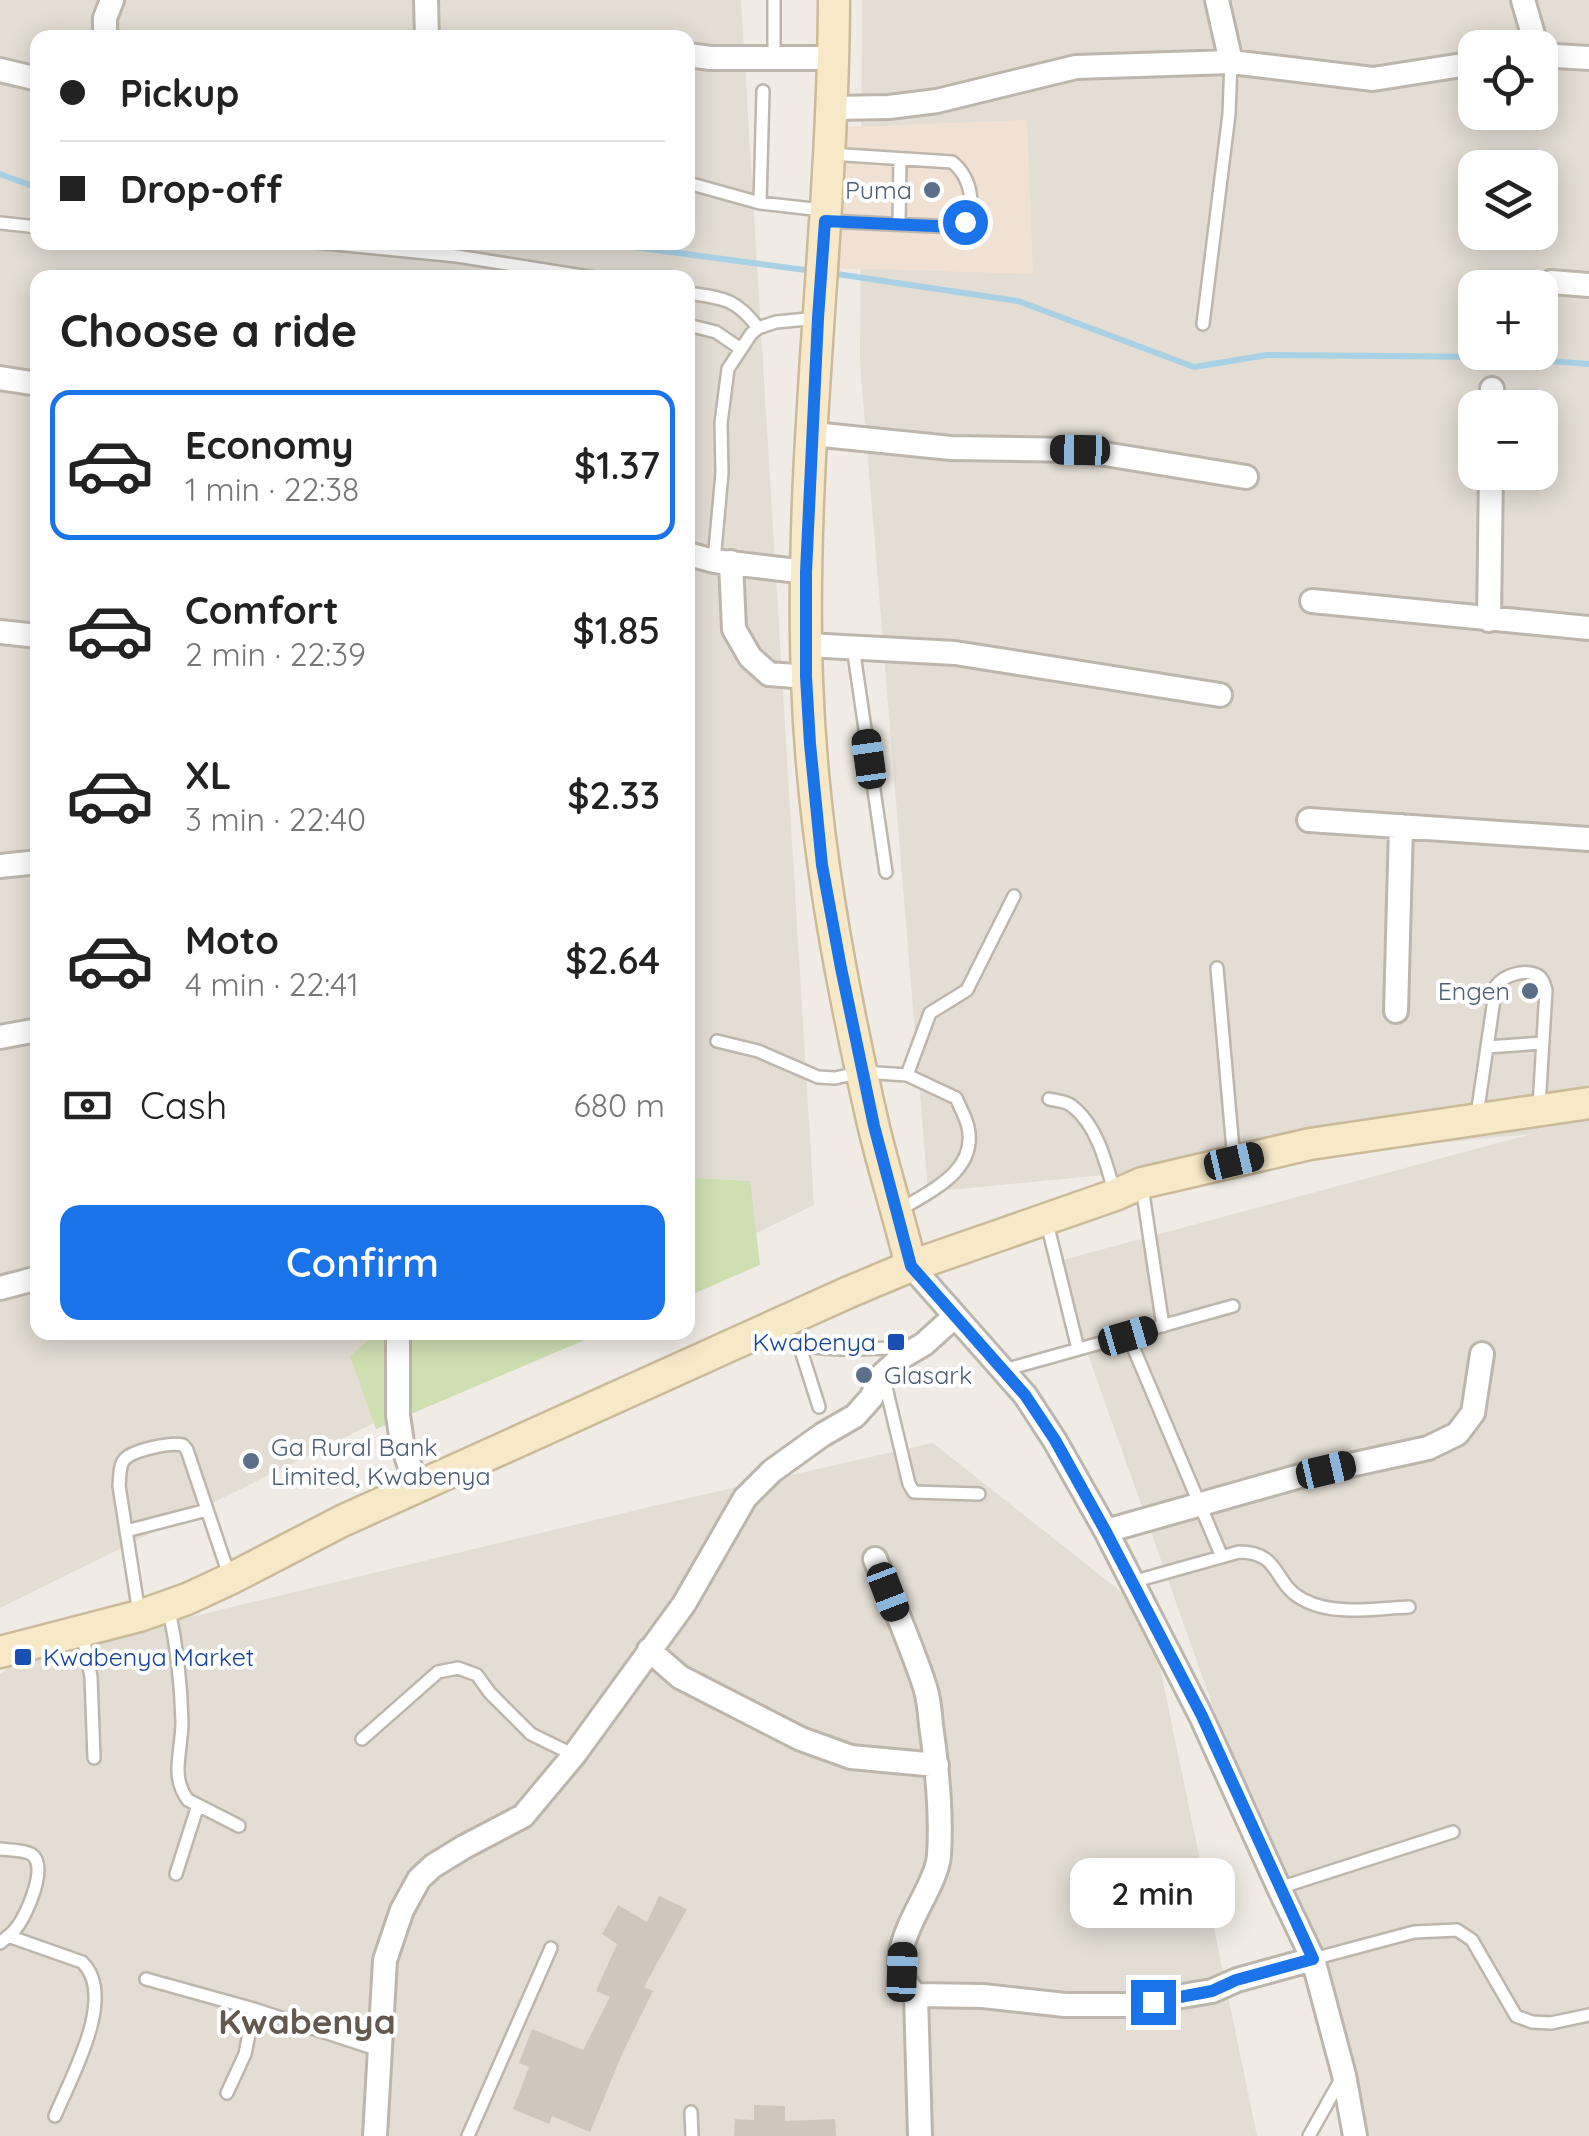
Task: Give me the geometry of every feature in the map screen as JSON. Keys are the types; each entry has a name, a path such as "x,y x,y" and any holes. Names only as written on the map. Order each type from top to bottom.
{"main road":[{"path":"834,0 833,108 818,309 806,572 806,677 812,776 822,865 862,1072 911,1266"},
{"path":"2,1645 82,1632 168,1606 417,1488 794,1331 911,1266 1128,1189 1310,1144 1589,1103"}],"street":[{"path":"104,30 112,0"},
{"path":"426,0 427,30"},
{"path":"1216,0 1231,62"},
{"path":"1524,0 1532,30"},
{"path":"695,56 834,58"},
{"path":"1558,56 1589,58"},
{"path":"833,108 937,101 1076,68 1231,62 1374,79 1458,66"},
{"path":"0,70 30,78"},
{"path":"1558,283 1589,285"},
{"path":"0,378 30,383"},
{"path":"812,434 951,448 1080,450 1246,477"},
{"path":"1489,620 1491,490"},
{"path":"695,556 806,572"},
{"path":"723,562 734,629 750,657 770,674 806,677"},
{"path":"1312,602 1589,628"},
{"path":"0,632 30,635"},
{"path":"806,645 955,653 1220,696"},
{"path":"1309,820 1589,839"},
{"path":"1396,1010 1401,826"},
{"path":"0,866 30,863"},
{"path":"0,1037 30,1031"},
{"path":"911,1266 1025,1395 1055,1440 1202,1716 1313,1959 1344,2075 1355,2136"},
{"path":"0,1288 30,1280"},
{"path":"375,2136 387,1948 420,1879 432,1866 523,1816 544,1794 684,1604 746,1498 772,1471 855,1416 883,1374 955,1316"},
{"path":"398,1340 398,1415 402,1443 417,1488"},
{"path":"1106,1532 1300,1476 1428,1448 1457,1434 1473,1413 1482,1354"},
{"path":"876,1558 926,1691 937,1765 939,1858 934,1880 905,1934 905,1986 916,1995 1128,2005 1212,1991 1236,1980 1313,1959"},
{"path":"649,1650 680,1676 801,1738 851,1758 937,1765"},
{"path":"916,1995 920,2136"}],"lane":[{"path":"774,0 774,56"},
{"path":"1203,324 1229,114 1231,62"},
{"path":"760,203 763,92"},
{"path":"695,185 825,227 955,227 965,222 970,212 968,180 952,162 830,154"},
{"path":"899,224 900,159"},
{"path":"0,223 30,225"},
{"path":"396,250 545,270"},
{"path":"695,295 737,304 758,328"},
{"path":"723,562 722,423 728,369 758,328 818,309"},
{"path":"695,327 716,332 741,349"},
{"path":"853,647 886,872"},
{"path":"907,1075 930,1013 967,990 1014,896"},
{"path":"1218,968 1234,1161"},
{"path":"1476,1119 1496,986 1510,975 1536,974 1546,990 1539,1110"},
{"path":"716,1041 758,1050 818,1077 845,1077 862,1072 907,1075 956,1098 969,1128 967,1153 956,1174 898,1212"},
{"path":"1487,1047 1543,1043"},
{"path":"1049,1099 1070,1104 1086,1121 1128,1189 1163,1326"},
{"path":"1046,1220 1078,1349"},
{"path":"1004,1370 1234,1306"},
{"path":"794,1331 820,1349 917,1348"},
{"path":"794,1331 819,1408"},
{"path":"1128,1336 1222,1557"},
{"path":"883,1374 914,1492 979,1494"},
{"path":"139,1616 119,1486 126,1457 168,1443 183,1445 230,1579"},
{"path":"126,1531 207,1510"},
{"path":"1132,1582 1239,1552 1254,1552 1269,1561 1292,1594 1308,1603 1333,1609 1408,1607"},
{"path":"168,1606 180,1684 178,1771 182,1792 188,1800 239,1826"},
{"path":"82,1632 90,1677 94,1758"},
{"path":"362,1739 438,1672 458,1668 478,1675 490,1693 531,1734 574,1755"},
{"path":"176,1874 198,1805"},
{"path":"1279,1888 1453,1832"},
{"path":"0,1848 31,1854 38,1862 39,1874 27,1910 4,1940"},
{"path":"1313,1959 1414,1932 1457,1930 1472,1940 1516,2016 1552,2023 1589,2015"},
{"path":"4,1940 82,1962 93,1979 96,1995 92,2027 55,2116"},
{"path":"468,2136 552,1948"},
{"path":"146,1979 379,2050"},
{"path":"227,2093 244,2054 254,2010"},
{"path":"1309,2136 1344,2075"},
{"path":"690,2112 692,2136"}],"shaded area":[{"path":"0,0 741,0 814,1205 695,1264 695,270 30,270 30,1340 542,1340 0,1608"},
{"path":"862,0 1589,0 1589,2136 1369,2136 1055,1262 1532,1134 928,1192 860,362"},
{"path":"1027,120 1033,274 833,268 844,127"},
{"path":"933,1443 1149,1614 1257,2136 0,2136 0,1674 23,1657"}],"green space":[{"path":"695,1178 750,1181 760,1265 695,1293"},
{"path":"369,1340 585,1340 376,1429 350,1356"}],"building":[{"path":"659,1896 687,1909 644,1987 653,1991 590,2132 552,2116 549,2124 513,2109 529,2067 519,2063 532,2029 583,2050 610,1997 596,1991 617,1944 602,1934 618,1905 647,1922"},
{"path":"754,2105 785,2106 785,2121 835,2119 836,2136 734,2136 735,2119 754,2120"}],"waterway":[{"path":"0,174 30,185"},
{"path":"656,250 813,271"},
{"path":"830,273 1018,301 1194,367 1267,355 1494,357 1589,364"}],"place":[{"name":"Puma","path":"932,190"},
{"name":"Engen","path":"1530,991"},
{"name":"Kwabenya","path":"896,1342"},
{"name":"Glasark","path":"864,1375"},
{"name":"Ga Rural Bank Limited, Kwabenya","path":"251,1461"},
{"name":"Kwabenya Market","path":"23,1657"}],"district":[{"name":"Kwabenya","path":"307,2022"}],"route":[{"path":"965,222 955,227 825,221 806,572 806,677 814,791 822,865 855,1038 911,1266 1025,1395 1055,1440 1202,1716 1313,1959 1236,1980 1212,1991 1153,2002"}]}
